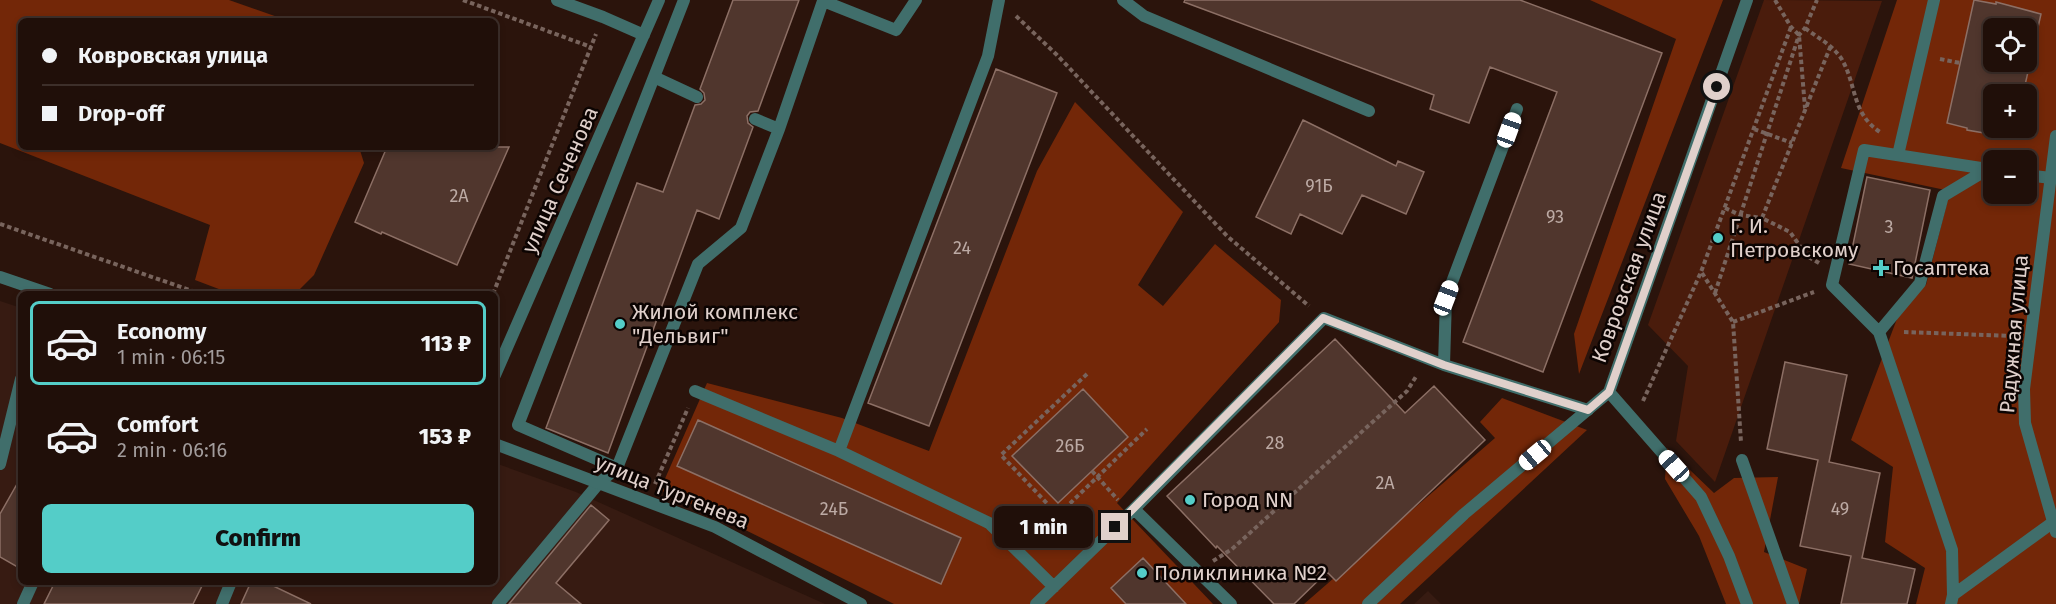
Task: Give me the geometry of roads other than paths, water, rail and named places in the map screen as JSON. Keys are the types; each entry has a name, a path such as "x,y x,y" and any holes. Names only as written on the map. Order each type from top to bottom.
{"street":[{"path":"557,0 603,17 644,36"},
{"name":"улица Сеченова","path":"498,368 659,0"},
{"path":"617,468 518,425 684,0"},
{"path":"498,604 599,483 617,468 698,264 741,228 779,129 823,1 896,30 916,0"},
{"path":"839,451 988,56 999,0"},
{"path":"1123,0 1144,16 1369,111"},
{"name":"Ковровская улица","path":"1747,0 1609,392 1701,497 1730,556 1747,604"},
{"path":"1898,155 1934,0"},
{"path":"654,77 697,97"},
{"path":"1444,365 1446,298 1517,109"},
{"path":"756,119 779,129"},
{"name":"Радужная улица","path":"2055,525 2025,423 2024,389 2056,136"},
{"path":"1952,600 1952,550 1879,332 1833,279 1864,150 1983,169"},
{"path":"1879,332 1920,283 1943,196 1983,174"},
{"path":"2037,176 2051,178"},
{"path":"0,278 41,291"},
{"path":"1036,604 1132,511 1323,318 1444,365 1588,410"},
{"path":"0,464 18,391"},
{"path":"695,391 839,451 989,523 1054,587"},
{"path":"1368,604 1464,514 1609,392"},
{"name":"улица Тургенева","path":"498,445 715,527 861,604"},
{"path":"1742,460 1793,604"},
{"path":"1132,511 1231,604"},
{"path":"1952,600 2055,525"},
{"path":"22,604 32,585"},
{"path":"222,604 230,585"}],"place":[{"name":"Г. И. Петровскому","path":"1718,238"},
{"name":"Госаптека","path":"1881,268"},
{"name":"Жилой комплекс \"Дельвиг\"","path":"620,324"},
{"name":"Город NN","path":"1190,500"},
{"name":"Поликлиника №2","path":"1142,573"}]}
